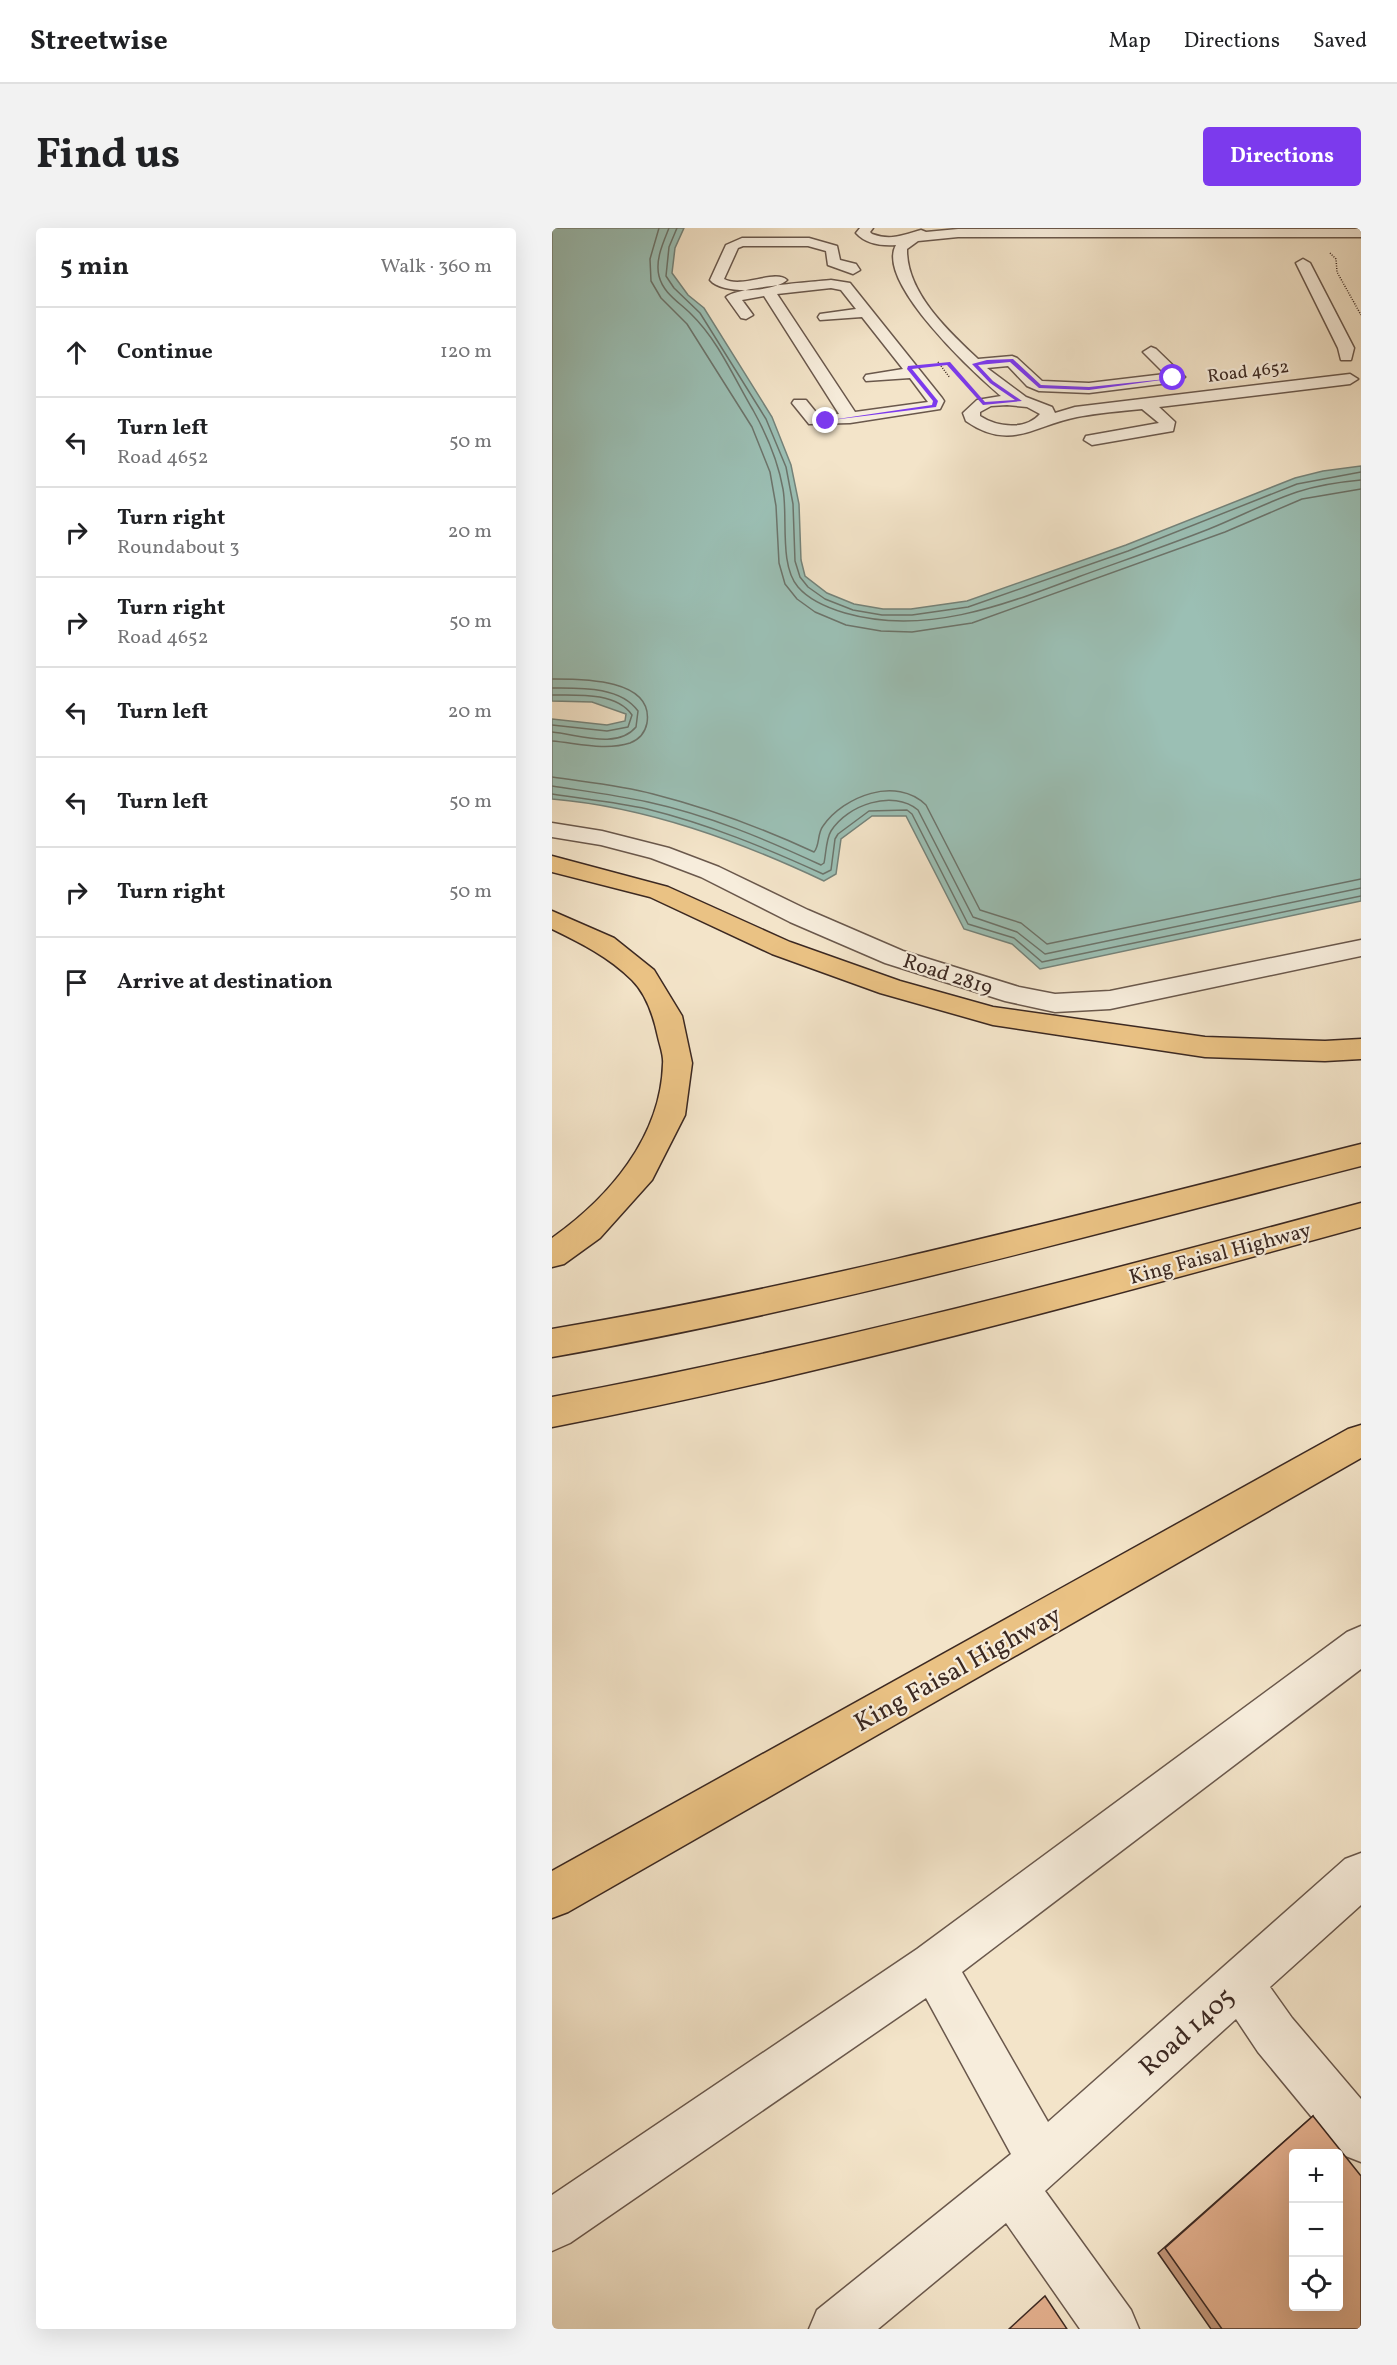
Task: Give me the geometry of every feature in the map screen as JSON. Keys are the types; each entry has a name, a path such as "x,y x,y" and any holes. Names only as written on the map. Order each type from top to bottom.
{"main road":[{"path":"552,864 659,892 781,948 890,987 993,1016 1205,1047 1325,1051 1361,1049"},
{"path":"552,919 605,944 644,976 669,1016 678,1063 670,1115 641,1172 589,1229 552,1255"},
{"path":"552,1343 668,1323 982,1250 1361,1155"},
{"name":"King Faisal Highway","path":"552,1412 694,1385 1052,1299 1361,1215"},
{"name":"King Faisal Highway","path":"552,1896 1361,1440"}],"street":[{"path":"916,233 900,249 904,280 942,331 974,364 992,382 1025,402 1046,410 1048,416 1044,421"},
{"path":"882,255 871,234 1361,233"},
{"path":"780,280 735,286 717,282 736,243 811,243 832,249 833,260"},
{"path":"814,260 833,260 869,269"},
{"path":"1356,335 1312,260 1346,348 1339,362 1340,376 1356,380"},
{"path":"809,276 854,265"},
{"path":"746,315 733,297 768,291 845,286 874,318 907,366 936,401 934,406 815,421 800,403"},
{"path":"768,291 850,418"},
{"path":"825,317 874,318"},
{"path":"838,330 874,318"},
{"path":"974,364 1012,360 1039,386 1089,388 1177,377 1151,352"},
{"path":"880,360 907,366 929,365"},
{"name":"Road 4652","path":"1339,362 1307,372 1080,402 979,399 971,413 972,418 983,425 1010,429 1036,426 1044,421 1075,412 1275,387 1356,380"},
{"path":"872,378 907,366"},
{"path":"1275,387 1290,398 1292,403"},
{"path":"1092,440 1167,427 1167,422 1145,403"},
{"name":"Road 2819","path":"552,830 602,838 660,853 710,872 799,916 894,957 1015,995 1055,1003 1110,1000 1361,948"},
{"path":"552,2225 933,1965 1361,1645"},
{"name":"Road 1405","path":"837,2329 1026,2174 1361,1875"},
{"path":"933,1965 1026,2174 1112,2329"},
{"path":"1239,1983 1275,2035 1361,2137"}],"path":[{"path":"1335,266 1361,315"}],"water":[{"path":"552,228 684,228 675,248 672,273 688,295 704,308 772,417 791,465 799,504 801,560 805,576 827,593 854,604 883,609 911,609 967,601 1126,545 1295,478 1323,471 1361,466 1361,901 1040,969 1012,944 964,929 906,816 872,816 841,839 836,874 824,881 759,852 692,828 623,810 552,799 552,719 607,725 625,721 626,714 592,702 552,701"}],"building":[{"path":"1313,2116 1339,2149 1289,2149 1289,2311 1343,2311 1343,2154 1361,2176 1361,2329 1222,2329 1165,2248"},
{"path":"1045,2296 1067,2329 1009,2329"}],"route":[{"path":"826,421 931,408 936,401 908,368 949,363 983,404 1007,400 1020,401 1008,395 974,364 1004,359 1012,360 1039,386 1082,389 1173,378"}]}
